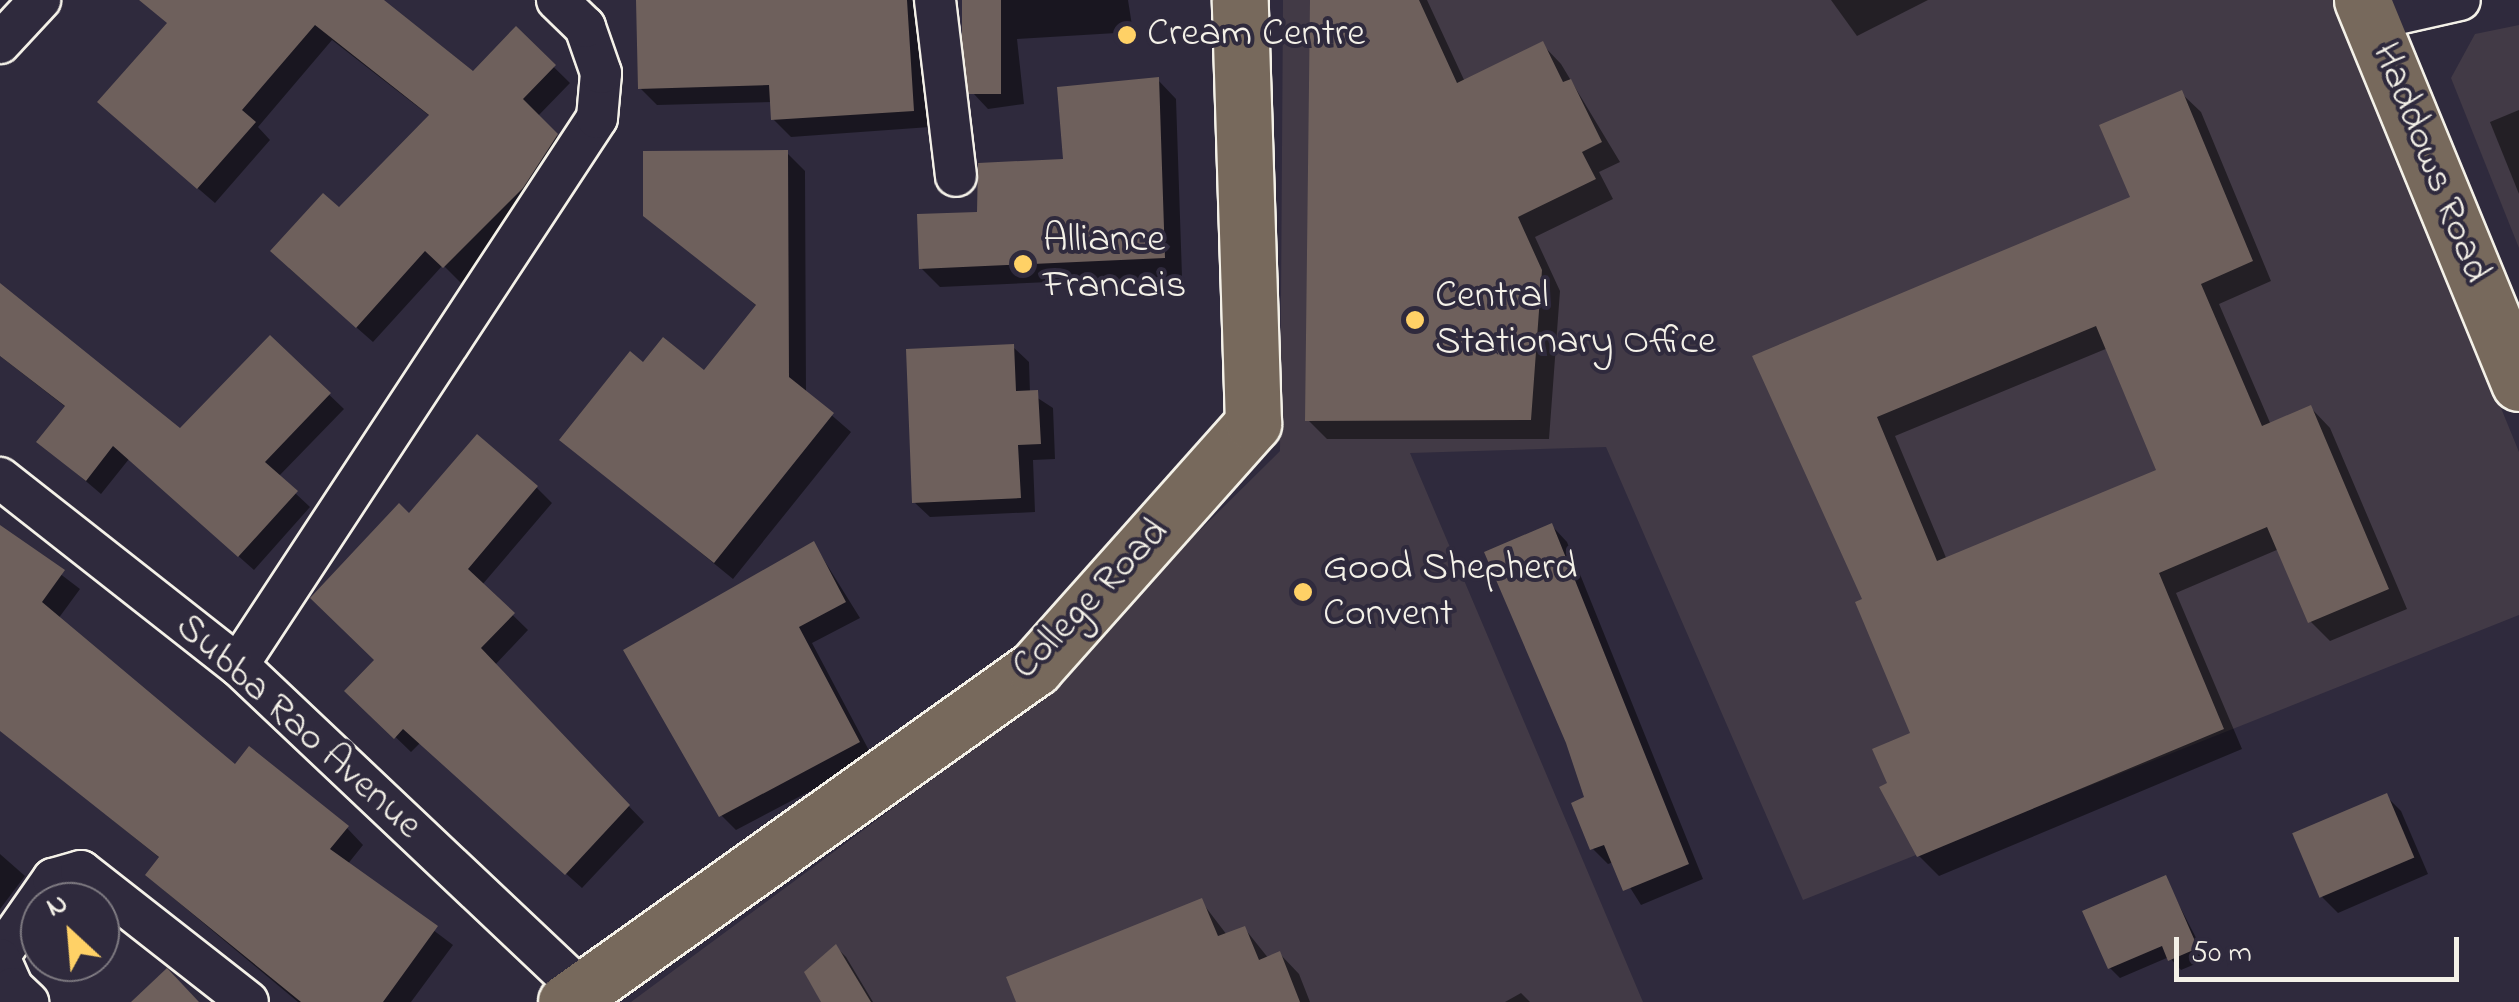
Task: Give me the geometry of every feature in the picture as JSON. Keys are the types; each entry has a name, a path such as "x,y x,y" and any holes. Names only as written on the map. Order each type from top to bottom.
{"main road":[{"name":"College Road","path":"575,996 1036,668 1252,423 1240,0"},
{"name":"Haddows Road","path":"2367,10 2519,382"}],"street":[{"path":"0,43 40,0"},
{"path":"238,665 597,118 601,73 585,27 558,0"},
{"path":"935,0 956,176"},
{"path":"2367,10 2460,0"},
{"name":"Subba Rao Avenue","path":"0,478 238,665 575,996"},
{"path":"28,1002 13,988 0,957 53,879 82,871 248,1002"}],"shaded area":[{"path":"1283,0 2334,0 2519,452 2519,615 1803,900 1606,447 1410,453 1643,1002 631,1002 996,732 1280,451"},
{"path":"2519,25 2519,248 2451,78 2475,34"}],"building":[{"path":"139,0 384,0 473,71 516,26 556,65 523,99 558,134 523,188 443,268 425,251 356,328 270,251 323,193 339,207 429,115 315,25 242,110 256,122 197,189 97,102 167,23"},
{"path":"636,0 907,0 914,111 771,120 769,85 638,89"},
{"path":"962,0 1001,0 1001,94 962,94"},
{"path":"1310,0 1419,0 1457,83 1543,41 1563,82 1571,79 1602,142 1582,152 1596,179 1518,217 1542,270 1531,420 1305,421"},
{"path":"1159,77 1165,258 919,269 917,214 977,212 978,163 1063,159 1057,87"},
{"path":"2182,90 2253,261 2201,284 2262,426 2311,405 2389,589 2308,623 2267,527 2159,573 2224,729 1917,857 1879,787 1887,783 1872,749 1910,733 1855,602 1862,599 1752,356 2130,197 2099,125","holes":["2096,326 2156,470 1937,561 1877,417"]},
{"path":"788,150 789,377 834,413 714,563 559,440 630,351 643,362 663,337 704,370 756,305 643,216 643,151"},
{"path":"0,283 180,428 270,335 331,393 265,462 298,491 238,557 113,446 86,481 36,442 65,406 0,356"},
{"path":"1014,344 1016,391 1038,390 1041,444 1018,445 1021,498 912,503 906,349"},
{"path":"477,434 538,486 468,569 515,613 481,648 630,805 565,875 403,729 394,739 344,691 374,660 310,598 399,503 409,513"},
{"path":"1552,523 1689,864 1623,891 1604,845 1590,850 1571,803 1584,797 1566,743 1484,552"},
{"path":"0,525 65,570 42,602 235,764 249,746 349,826 330,849 438,926 383,1002 301,1002 145,875 159,857 0,731"},
{"path":"814,541 846,602 799,627 860,742 719,817 623,650"},
{"path":"2387,793 2414,857 2320,898 2292,833"},
{"path":"2166,875 2198,948 2168,961 2162,946 2108,969 2082,911"},
{"path":"1202,898 1218,936 1245,926 1259,960 1280,951 1300,1002 1016,1002 1006,977"},
{"path":"836,944 871,1002 821,1002 804,972"},
{"path":"167,968 199,1002 131,1002"}],"place":[{"name":"Cream Centre","path":"1127,35"},
{"name":"Alliance Francais","path":"1023,264"},
{"name":"Central Stationary Office","path":"1415,320"},
{"name":"Good Shepherd Convent","path":"1303,592"}]}
